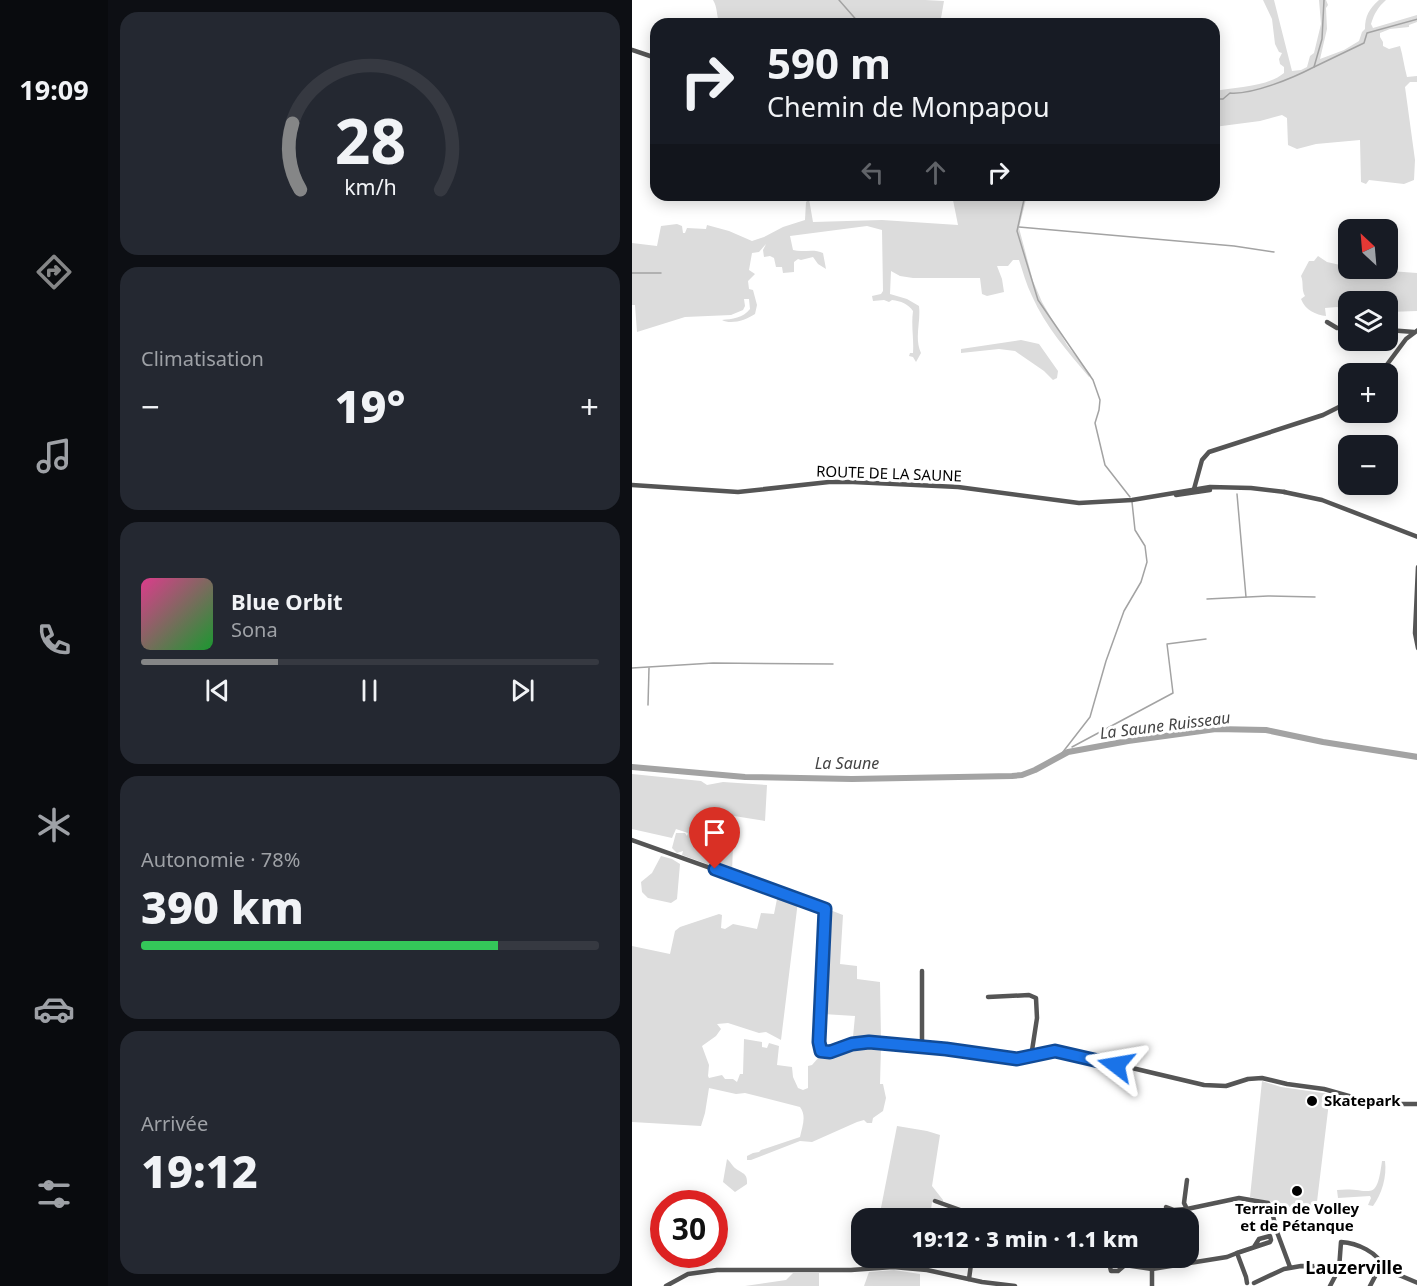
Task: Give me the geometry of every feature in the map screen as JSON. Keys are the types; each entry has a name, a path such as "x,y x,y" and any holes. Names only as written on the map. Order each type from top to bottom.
{"street":[{"path":"632,50 650,56"},
{"path":"1326,322 1338,328"},
{"path":"1398,330 1416,331"},
{"path":"1388,363 1402,344 1416,331"},
{"path":"1197,489 1202,460 1212,451 1323,415 1338,408"},
{"name":"ROUTE DE LA SAUNE","path":"632,485 738,492 847,482 958,487 1074,503 1144,498 1197,489 1236,487 1285,492 1322,500 1418,537"},
{"path":"1418,567 1416,638 1418,648"},
{"path":"632,840 825,909 819,1042 821,1051 830,1052 862,1043 922,1047 1005,1058 1031,1057 1050,1051 1060,1051 1204,1085 1226,1086 1248,1079 1262,1078 1324,1089 1377,1104 1418,1104"},
{"path":"922,970 922,1047"},
{"path":"988,997 1029,995 1036,998 1037,1018 1031,1057"},
{"path":"1186,1208 1184,1203 1187,1180"},
{"path":"1191,1208 1240,1198 1268,1203 1290,1267"},
{"path":"935,1201 957,1208"},
{"path":"1330,1286 1339,1267 1341,1242 1361,1245 1381,1262 1382,1267 1370,1286"},
{"path":"1143,1268 1152,1269 1226,1257 1253,1247"},
{"path":"1237,1253 1249,1284 1290,1267 1382,1267 1418,1283"},
{"path":"666,1286 694,1272 900,1268 927,1270 1015,1286"},
{"path":"969,1279 970,1268"},
{"path":"1152,1269 1152,1286"}],"shaded area":[{"path":"713,0 944,1 941,18 718,18"},
{"path":"1263,0 1274,0 1292,71 1307,67 1310,56 1314,53 1321,24 1319,0 1326,0 1328,5 1326,8 1327,29 1320,59 1344,50 1359,41 1365,29 1368,13 1379,0 1386,0 1373,17 1371,24 1373,28 1417,15 1417,22 1409,27 1390,29 1380,33 1383,46 1389,49 1400,46 1407,77 1417,76 1417,82 1410,82 1405,87 1415,160 1414,180 1404,184 1369,180 1366,184 1361,182 1360,140 1316,144 1297,149 1288,145 1287,118 1282,115 1260,121 1220,126 1220,90 1260,84 1284,73 1284,67 1280,64 1279,59 1282,53 1275,44 1272,19"},
{"path":"807,201 809,201 813,222 882,220 958,225 953,201 1026,201 1019,228 1033,281 1042,302 1067,345 1091,375 1089,377 1043,318 1030,292 1019,260 1013,260 1008,266 997,266 1004,292 987,296 982,294 980,278 913,278 900,276 891,271 890,294 907,299 919,306 918,342 921,353 916,362 913,357 909,356 913,353 913,311 898,301 873,301 872,296 881,294 883,291 882,230 867,226 790,236 793,250 823,253 826,269 813,257 798,259 794,262 794,272 783,273 782,267 776,267 774,258 764,257 763,250 766,244 759,252 752,253 749,270 755,274 748,281 749,289 753,290 757,305 755,314 747,318 734,322 722,320 737,318 747,312 750,309 749,299 744,299 743,310 731,315 685,317 637,332 635,305 632,305 632,243 657,246 661,226 677,224 682,226 683,233 685,233 687,228 706,229 707,225 752,241 805,220"},
{"path":"1318,256 1327,262 1338,264 1338,279 1398,279 1398,272 1417,273 1417,311 1398,312 1398,291 1338,291 1338,307 1325,308 1326,316 1311,311 1301,299 1305,296 1301,276 1309,261 1314,261"},
{"path":"1021,340 1039,344 1058,371 1057,378 1053,380 1015,351 999,349 961,353 961,349"},
{"path":"632,774 701,781 707,785 723,782 767,785 765,821 734,816 732,873 682,855 683,851 677,853 672,848 676,833 685,833 687,836 688,833 676,829 672,838 632,829"},
{"path":"661,856 680,864 677,899 671,903 648,898 642,892 641,882 652,873"},
{"path":"778,894 798,901 781,1040 766,1032 759,1033 728,1023 717,1024 721,1029 716,1036 702,1046 709,1065 708,1076 709,1078 722,1075 725,1079 733,1079 737,1082 740,1074 743,1074 744,1039 762,1042 762,1047 767,1048 769,1043 779,1046 777,1065 792,1067 798,1088 803,1090 808,1088 808,1066 819,1057 828,1057 857,1046 881,1046 880,1084 883,1084 886,1098 883,1111 873,1118 872,1123 864,1120 857,1122 812,1142 800,1141 751,1160 747,1160 747,1156 800,1137 804,1118 800,1107 745,1093 736,1094 709,1088 701,1126 632,1122 632,946 670,954 675,931 680,927 719,914 722,915 721,928 725,929 733,924 757,929 761,913 774,914"},
{"path":"830,910 843,915 840,964 857,966 857,979 880,982 881,1039 853,1037 855,1016 823,1014 828,912"},
{"path":"1262,1081 1281,1087 1330,1094 1316,1210 1289,1207 1274,1209 1272,1202 1250,1197"},
{"path":"897,1126 940,1135 932,1186 943,1200 942,1206 932,1202 931,1208 881,1208"},
{"path":"727,1159 745,1175 747,1180 747,1184 735,1192 723,1182"},
{"path":"1382,1161 1385,1161 1383,1185 1373,1206 1368,1205 1370,1196 1338,1198 1337,1190 1370,1191 1374,1189 1380,1175"},
{"path":"894,1270 920,1274 920,1286 864,1286 869,1272"},
{"path":"793,1273 819,1273 819,1286 745,1286 786,1280"}],"waterway":[{"path":"839,0 855,18"},
{"path":"1220,99 1230,93 1272,85 1314,67 1322,39 1324,0"},
{"path":"1314,67 1364,43 1367,33 1418,19"},
{"path":"1024,201 1017,231 1038,300 1093,380 1100,400 1095,423 1105,465 1130,497"},
{"path":"1019,227 1234,246 1274,252"},
{"path":"632,273 661,273"},
{"path":"1237,494 1246,597"},
{"path":"1059,757 1090,717 1106,661 1124,611 1141,582 1147,562 1145,546 1135,530 1132,502"},
{"path":"1207,599 1268,596 1315,597"},
{"name":"La Saune Ruisseau","path":"1072,747 1173,693 1167,644 1206,639"},
{"path":"632,668 713,663 833,664"},
{"path":"648,705 649,668"},
{"name":"La Saune","path":"632,767 745,777 852,779 1012,776 1035,770 1068,752 1216,729 1266,730 1323,742 1418,757"}],"place":[{"name":"Skatepark","path":"1312,1101"},
{"name":"Terrain de Volley et de Pétanque","path":"1297,1191"}],"district":[{"name":"Lauzerville","path":"1354,1268"}],"route":[{"path":"715,869 825,909 819,1042 821,1051 830,1052 852,1044 869,1042 946,1049 1017,1059 1050,1051 1066,1052 1116,1065"}]}
